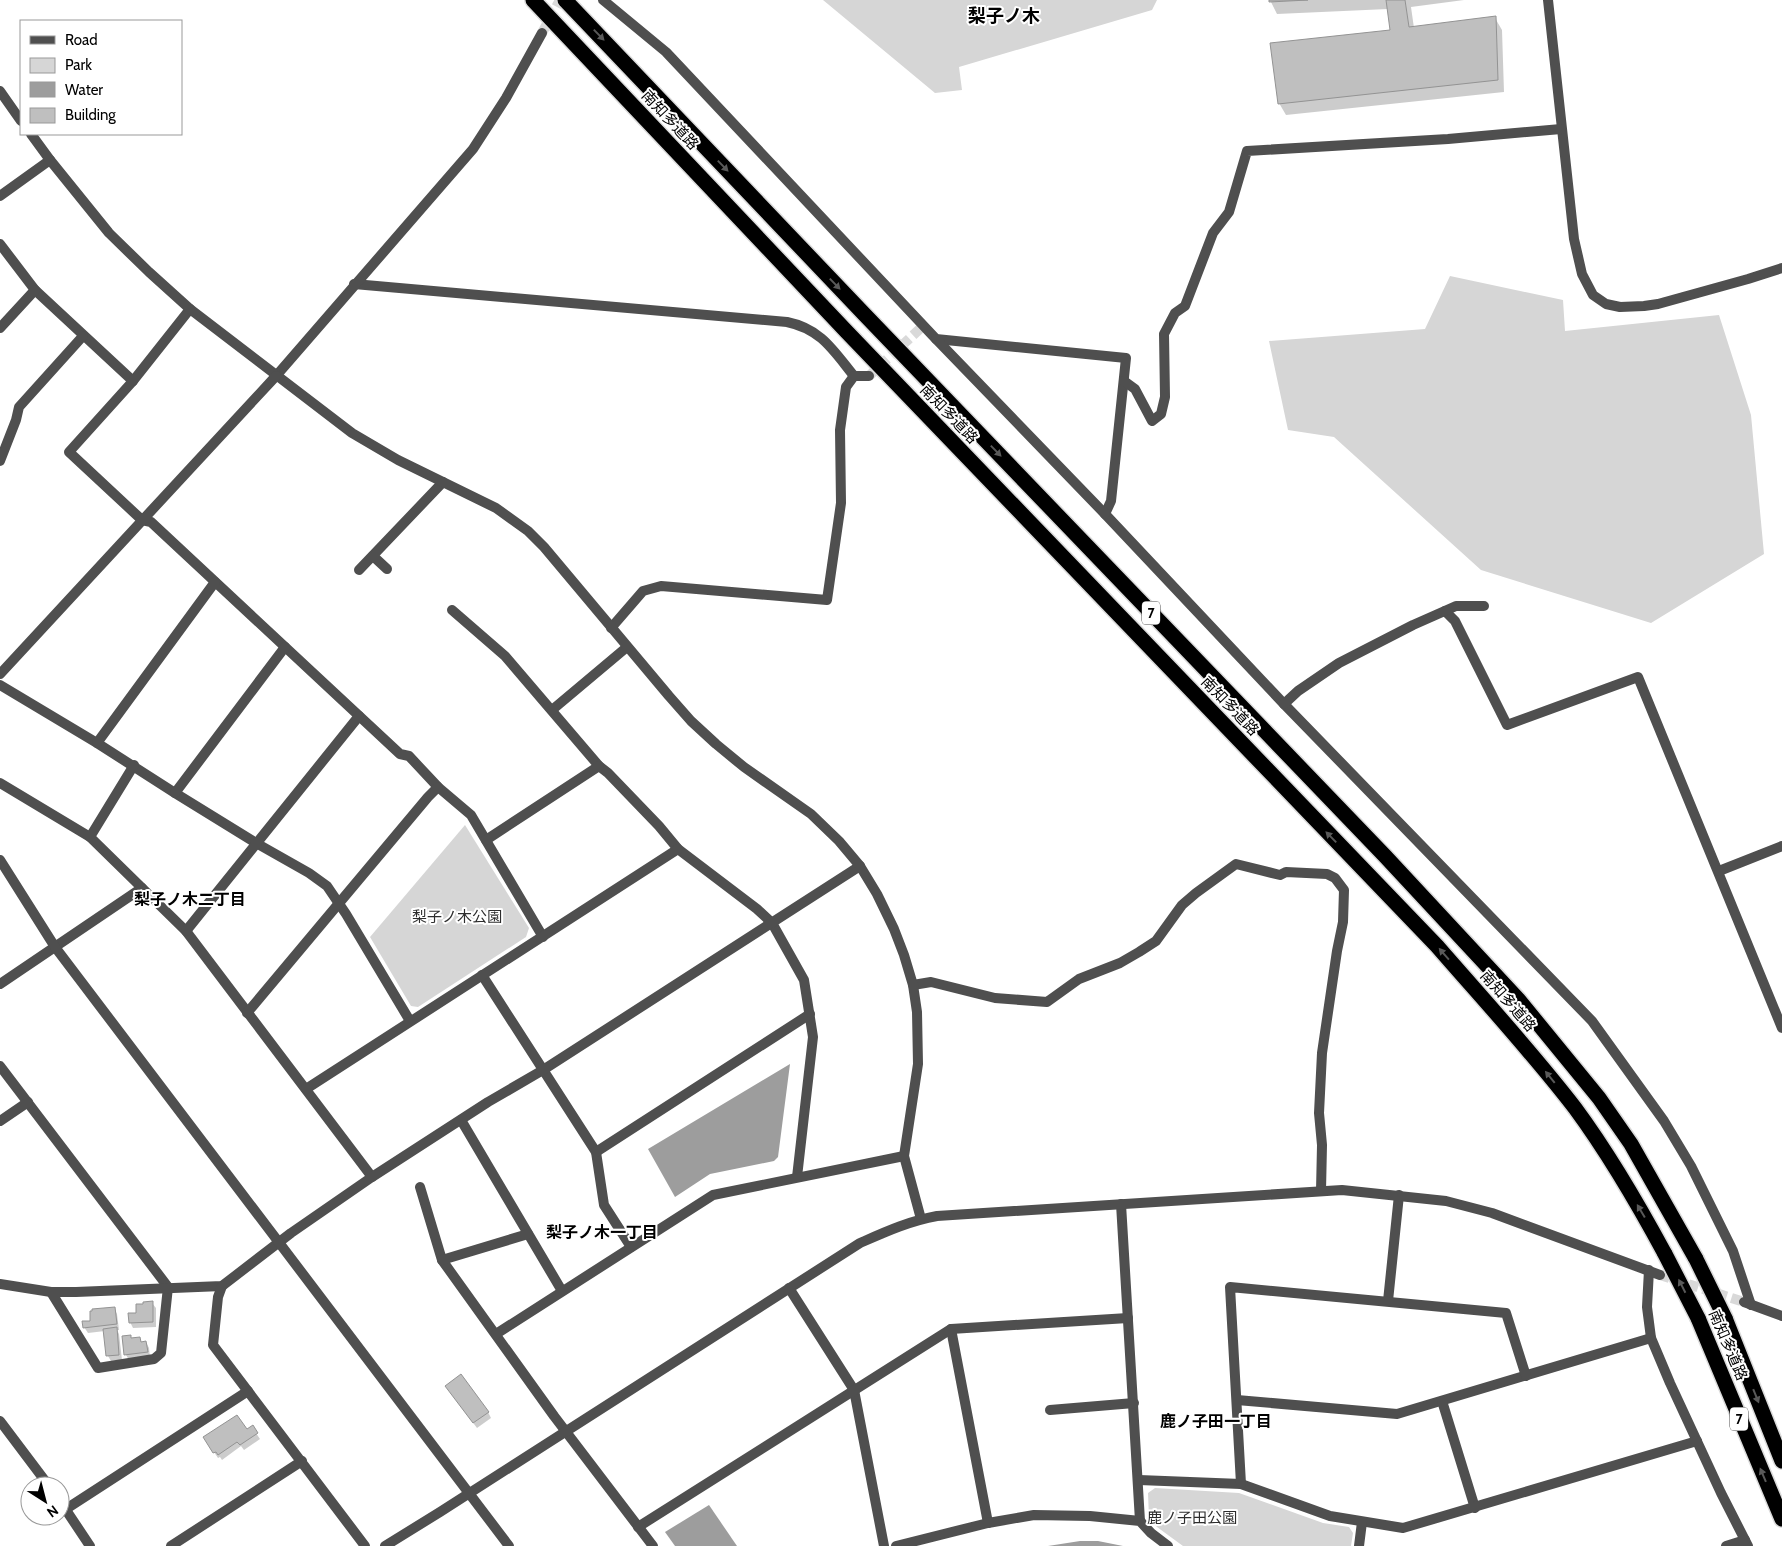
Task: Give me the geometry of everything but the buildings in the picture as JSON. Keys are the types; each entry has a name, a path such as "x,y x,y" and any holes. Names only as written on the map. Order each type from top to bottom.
{"highway":[{"name":"南知多道路","path":"533,0 846,331 1437,946 1529,1052 1575,1108 1609,1158 1647,1220 1698,1318 1782,1520"},
{"name":"南知多道路","path":"565,0 865,316 1378,849 1518,999 1598,1098 1630,1144 1696,1259 1725,1318 1782,1461"}],"street":[{"path":"603,0 666,52 1284,704 1592,1021 1664,1121 1691,1166 1733,1251 1748,1304 1782,1316"},
{"path":"1548,0 1574,239 1582,274 1593,295 1606,304 1620,307 1644,306 1658,304 1782,268"},
{"path":"0,674 276,376 473,149 506,98 542,33"},
{"path":"0,91 20,120"},
{"path":"1124,381 1135,389 1152,421 1161,414 1165,397 1164,334 1175,313 1185,306 1213,233 1229,212 1247,151 1448,139 1561,129"},
{"path":"32,135 109,233 190,309 352,433 390,456 496,508 528,531 544,547 627,647 697,727 744,767 811,814 839,841 860,866 877,894 894,929 913,985 919,1037 918,1064 904,1156 921,1219"},
{"path":"0,196 50,160"},
{"path":"0,244 34,290 133,381"},
{"path":"354,284 786,322 801,325 812,330 854,376 869,376"},
{"path":"0,328 34,290"},
{"path":"190,309 133,381 69,452 142,520 151,522 400,754 410,756 438,787 470,815 543,936"},
{"path":"0,460 16,420 19,407 83,336"},
{"path":"936,339 1126,358 1111,501 1105,514"},
{"path":"611,628 643,591 661,586 827,600 841,503 840,430 846,387 854,376"},
{"path":"359,570 443,482"},
{"path":"373,556 387,570"},
{"path":"97,743 215,582"},
{"path":"1284,704 1298,691 1339,663 1414,625 1456,606 1484,606"},
{"path":"452,610 505,656 599,766 659,826 678,849 757,909 772,923 804,980 813,1037 797,1177"},
{"path":"1445,611 1455,621 1507,725 1638,677 1782,1028"},
{"path":"176,794 285,647"},
{"path":"552,710 627,647"},
{"path":"0,685 134,765 176,794 256,843 309,872 327,886 410,1021"},
{"path":"186,931 359,716"},
{"path":"90,837 134,765"},
{"path":"486,840 599,766"},
{"path":"0,782 90,837 186,931 372,1177"},
{"path":"247,1012 438,787"},
{"path":"1719,871 1782,846"},
{"path":"306,1089 678,849"},
{"path":"0,860 55,947 509,1546"},
{"path":"913,985 931,982 995,998 1047,1002 1079,979 1120,963 1156,941 1182,906 1196,893 1236,864 1280,875 1286,872 1327,874 1335,878 1344,890 1343,922 1322,1054 1319,1113 1322,1145 1321,1191"},
{"path":"365,1546 213,1344 218,1297 222,1286 372,1177 460,1120 543,1070 860,866"},
{"path":"0,984 142,888"},
{"path":"482,975 596,1152 604,1205 631,1247"},
{"path":"596,1152 810,1014"},
{"path":"0,1066 168,1287 161,1353 154,1359 98,1368 51,1292"},
{"path":"0,1121 28,1102"},
{"path":"460,1120 562,1291"},
{"path":"496,1334 713,1195 904,1156"},
{"path":"420,1187 442,1260 566,1431 653,1546"},
{"path":"385,1546 860,1243 921,1219 937,1216 1342,1190 1446,1201 1492,1213 1660,1274"},
{"path":"1388,1301 1399,1195"},
{"path":"1121,1204 1140,1521 1151,1533 1168,1546"},
{"path":"442,1260 528,1234"},
{"path":"1649,1270 1647,1307 1651,1338 1670,1383 1746,1543 1726,1546"},
{"path":"0,1284 51,1292 222,1286"},
{"path":"1241,1484 1230,1287 1506,1313 1526,1376"},
{"path":"789,1288 854,1390 884,1546"},
{"path":"638,1527 951,1329 1128,1318"},
{"path":"951,1329 988,1523"},
{"path":"1237,1400 1397,1414 1651,1338"},
{"path":"70,1501 248,1391"},
{"path":"1442,1401 1474,1508"},
{"path":"1050,1410 1134,1403"},
{"path":"0,1421 41,1476"},
{"path":"1139,1480 1241,1484 1330,1516 1403,1528 1697,1441"},
{"path":"171,1546 302,1461"},
{"path":"896,1546 988,1523 1034,1515 1090,1516 1140,1521"},
{"path":"70,1516 90,1546"},
{"path":"1359,1546 1362,1522"}],"green space":[{"path":"823,0 1157,0 1152,10 959,67 962,90 935,93"},
{"path":"1450,276 1563,300 1565,331 1719,315 1751,415 1764,554 1651,623 1481,570 1334,437 1288,430 1269,341 1425,329"},
{"name":"梨子ノ木公園","path":"465,825 529,928 526,937 418,1007 411,1006 370,937"},
{"name":"鹿ノ子田公園","path":"1155,1488 1239,1493 1323,1523 1349,1527 1353,1533 1351,1546 1183,1546 1157,1527 1149,1518 1148,1493"}],"water":[{"path":"790,1064 778,1157 774,1161 710,1174 675,1197 648,1149"},
{"path":"709,1505 737,1546 675,1546 665,1532"},
{"path":"1080,1541 1098,1541 1123,1546 1048,1546"}],"tunnel":[{"path":"542,33 560,0"},
{"path":"869,376 923,326"},
{"path":"1660,1275 1744,1302"}],"district":[{"name":"梨子ノ木","path":"1004,16"},
{"name":"梨子ノ木二丁目","path":"190,899"},
{"name":"梨子ノ木一丁目","path":"602,1232"},
{"name":"鹿ノ子田一丁目","path":"1216,1421"}]}
